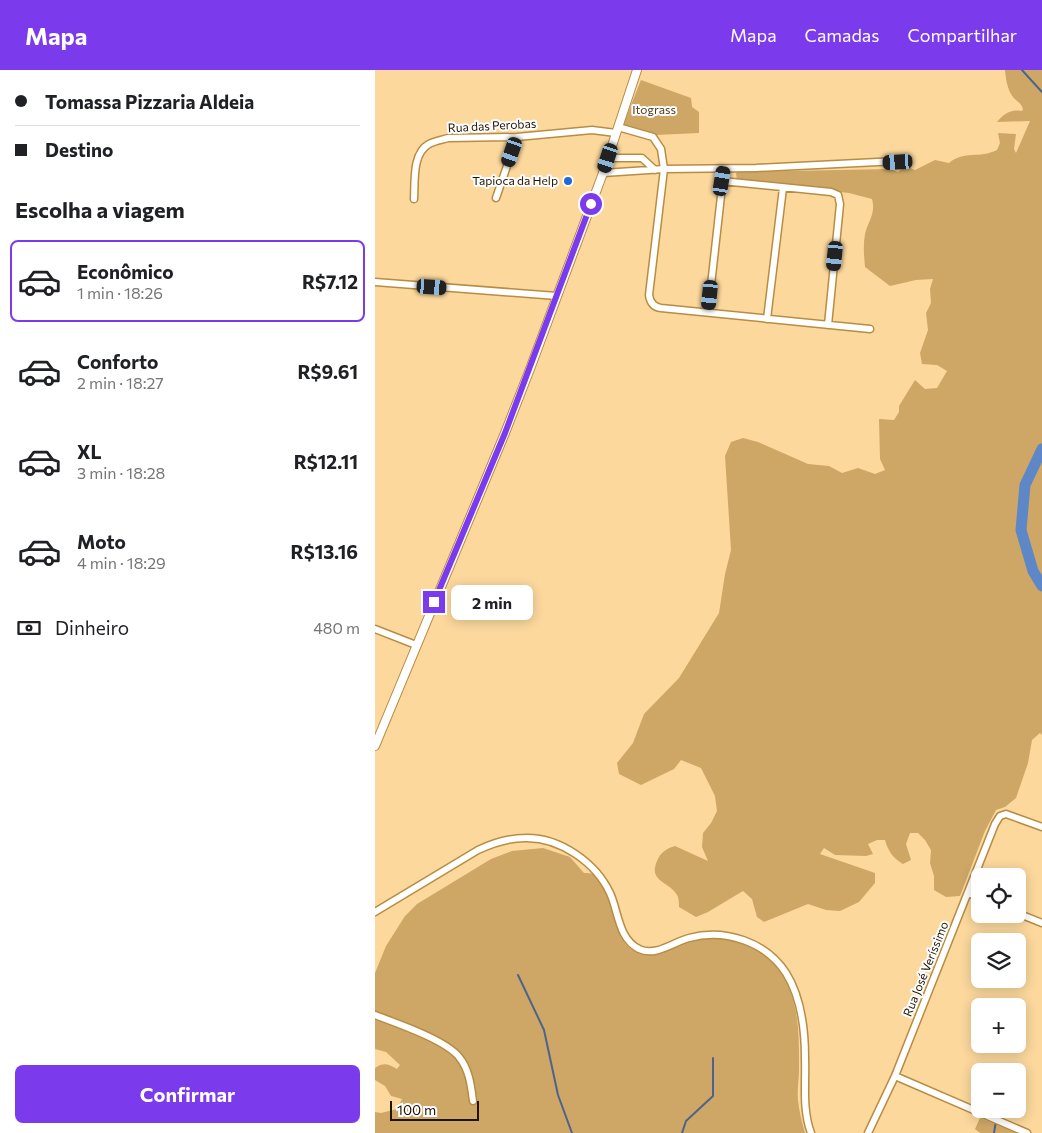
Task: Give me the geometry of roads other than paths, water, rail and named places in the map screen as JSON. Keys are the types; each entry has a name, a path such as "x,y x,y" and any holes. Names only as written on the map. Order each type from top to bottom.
{"main road":[{"path":"375,746 505,433 603,173 637,70"}],"street":[{"name":"Rua das Perobas","path":"414,199 420,152 430,143 447,138 517,137 592,130 617,130 649,135 656,140 661,149 664,169"},
{"path":"496,198 517,137"},
{"path":"608,158 642,158 655,170"},
{"path":"603,173 664,169 724,169 898,162"},
{"path":"732,182 734,168"},
{"path":"664,169 649,298 652,303 658,307 870,329"},
{"path":"708,312 724,169"},
{"path":"722,181 831,192 835,193 839,198 828,325"},
{"path":"767,319 783,188"},
{"path":"375,282 557,296"},
{"path":"375,629 416,645"},
{"name":"Rua José Veríssimo","path":"868,1133 895,1076 995,824 1003,814 1012,815 1042,827"},
{"path":"375,912 478,850 496,842 526,838 540,839 571,851 586,862 605,884 611,896 621,929 627,939 639,949 648,952 691,937 711,935 740,939 752,943 777,960 787,975 798,1000 805,1056 806,1114 811,1133"},
{"path":"1026,917 1042,923"},
{"path":"375,1015 443,1044 455,1052 467,1073 473,1101"},
{"path":"895,1076 1027,1133"}],"waterway":[{"path":"1022,70 1042,92"},
{"path":"1042,449 1025,485 1021,530 1033,571 1042,586"},
{"path":"518,975 544,1030 558,1095 572,1133"},
{"path":"682,1133 686,1121 713,1096 713,1058"},
{"path":"994,1133 996,1118"}],"place":[{"name":"Tapioca da Help","path":"568,181"}],"park label":[{"name":"Itograss","path":"654,110"}]}
